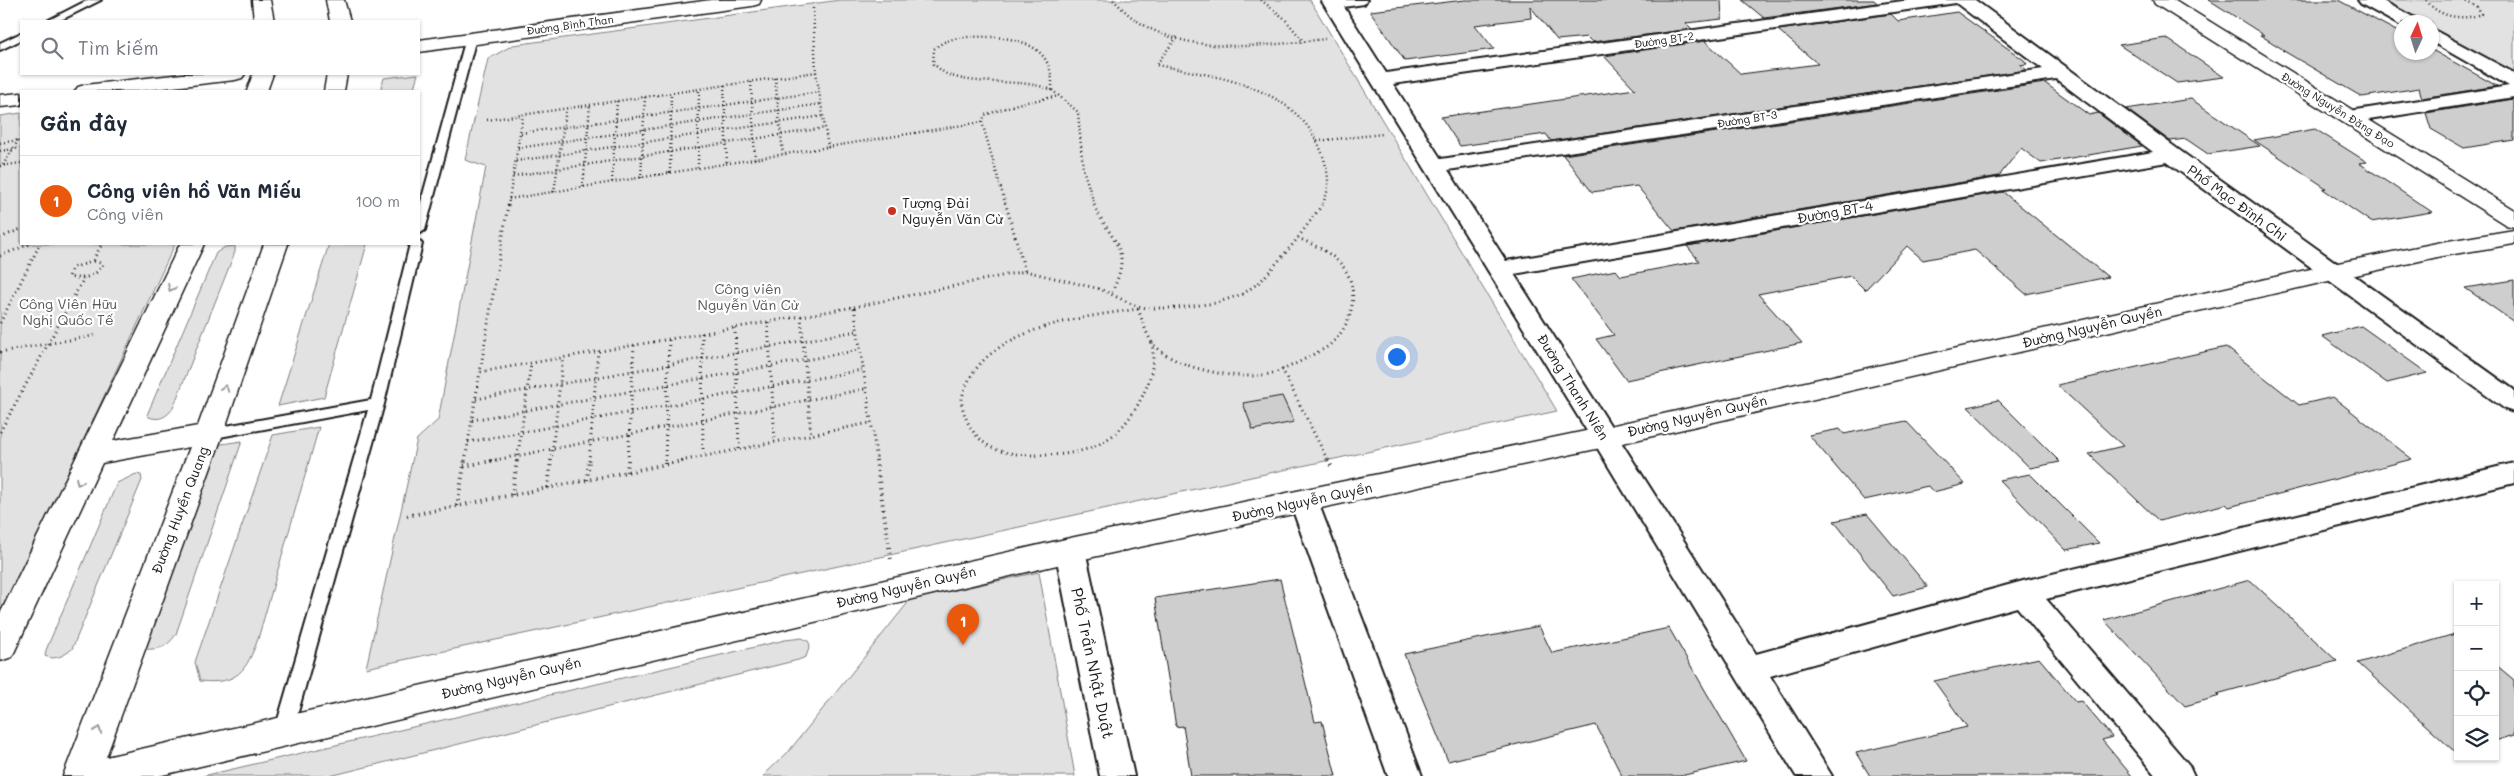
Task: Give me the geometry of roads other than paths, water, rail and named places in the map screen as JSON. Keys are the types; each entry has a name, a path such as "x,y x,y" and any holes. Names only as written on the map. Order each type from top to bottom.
{"street":[{"path":"335,0 340,20"},
{"name":"Đường Bình Than","path":"420,46 752,0"},
{"path":"1331,2 1358,0"},
{"name":"Đường BT-2","path":"1380,80 1949,0"},
{"name":"Phố Mạc Đĩnh Chi","path":"1962,0 2171,155 2514,403"},
{"name":"Đường Nguyễn Đăng Đạo","path":"2162,0 2514,220"},
{"path":"2367,0 2395,15"},
{"name":"Đường Thanh Niên","path":"1331,2 1605,437 1815,776"},
{"path":"2439,39 2514,81"},
{"name":"Đường BT-3","path":"1434,166 2060,72"},
{"path":"132,86 152,75"},
{"path":"94,90 226,75"},
{"path":"256,90 263,75"},
{"path":"334,90 337,75"},
{"path":"2350,117 2514,91"},
{"path":"0,101 20,99"},
{"name":"Đường BT-4","path":"1499,269 2171,155"},
{"name":"Đường Nguyễn Quyền","path":"91,776 1070,550 1605,437 2333,272 2442,249 2514,237"},
{"path":"0,648 192,245"},
{"name":"Đường Huyền Quang","path":"81,776 209,434 276,245"},
{"path":"92,455 209,434"},
{"path":"1748,669 2023,593 2514,473"},
{"path":"1304,502 1405,776"},
{"name":"Phố Trần Nhật Duật","path":"1070,550 1117,776"},
{"path":"2023,593 2176,776"}],"lane":[{"path":"54,20 96,0"},
{"path":"0,47 20,37"},
{"path":"420,222 423,199 472,38"},
{"path":"284,730 377,404 416,245"},
{"path":"209,434 377,404"}],"place":[{"name":"Tượng Đài Nguyễn Văn Cừ","path":"892,211"},
{"name":"Công viên hồ Văn Miếu","path":"963,645"}],"park label":[{"name":"Công viên Nguyễn Văn Cừ","path":"748,298"},
{"name":"Công Viên Hữu Nghị Quốc Tế","path":"68,312"}]}
